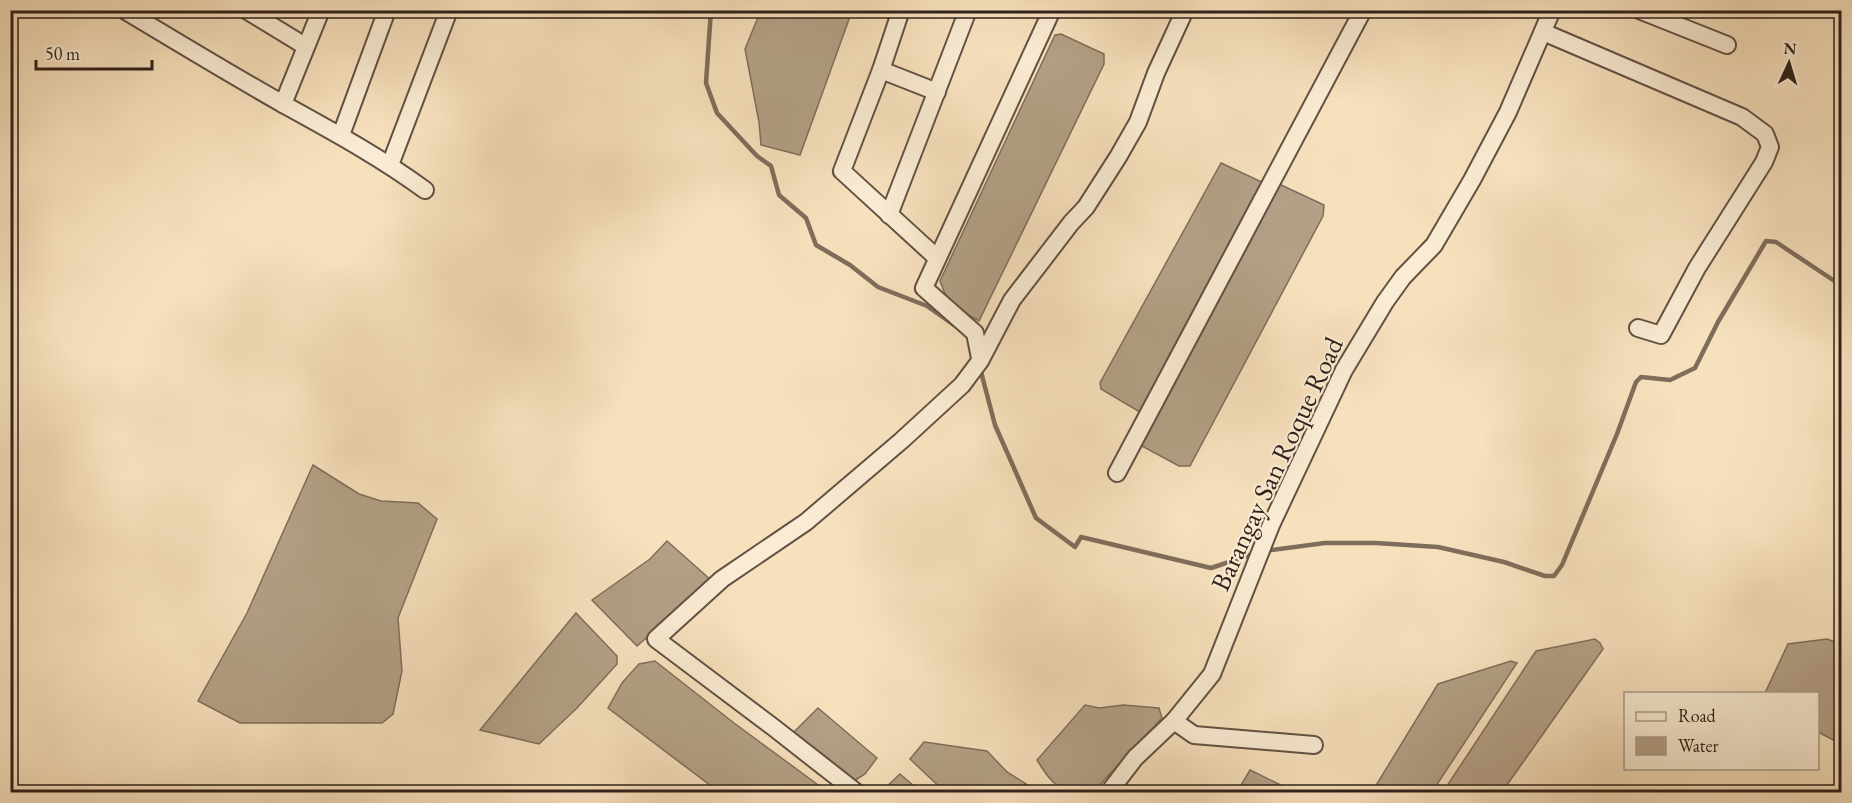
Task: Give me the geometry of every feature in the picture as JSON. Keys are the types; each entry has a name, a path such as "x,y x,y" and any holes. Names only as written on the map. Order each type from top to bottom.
{"street":[{"path":"124,10 283,104 341,135 425,190"},
{"path":"246,10 305,46"},
{"path":"283,104 321,10"},
{"path":"341,135 387,10"},
{"path":"390,165 449,10"},
{"path":"901,10 881,70 842,171 937,258"},
{"path":"889,215 968,10"},
{"path":"980,358 975,333 924,288 1052,10"},
{"path":"856,792 656,639 722,579 806,522 901,441 962,385 980,361 1012,300 1086,207 1118,157 1138,122 1156,74 1185,10"},
{"path":"1117,473 1363,10"},
{"name":"Barangay San Roque Road","path":"1109,792 1135,758 1174,721 1212,674 1271,525 1344,370 1403,277 1443,231 1508,112 1552,10"},
{"path":"1639,10 1727,45"},
{"path":"1543,32 1742,117 1765,134 1770,147 1764,162 1697,267 1661,335 1638,328"},
{"path":"881,70 937,92"},
{"path":"1174,721 1194,735 1314,745"}],"water":[{"path":"761,10 852,11 800,155 761,145 759,122 745,49"},
{"path":"1061,34 1104,54 1104,64 979,321 949,304 940,281 1055,35"},
{"path":"1221,163 1264,183 1145,410 1138,411 1101,389 1100,383"},
{"path":"1279,184 1324,205 1323,216 1190,466 1179,466 1140,445"},
{"path":"313,465 359,494 381,501 418,503 437,519 398,618 402,671 393,714 382,723 240,723 198,701 247,613"},
{"path":"667,541 712,581 637,646 592,600 650,559"},
{"path":"576,613 617,656 617,664 577,708 539,744 480,730"},
{"path":"1595,639 1603,649 1502,792 1443,792 1536,651"},
{"path":"1827,639 1841,644 1841,744 1819,733 1819,692 1765,692 1788,644"},
{"path":"655,661 825,790 823,792 719,792 608,708 622,683 639,664"},
{"path":"1511,661 1517,663 1432,792 1372,792 1438,684"},
{"path":"1085,705 1099,708 1123,705 1159,708 1162,718 1093,792 1073,791 1059,786 1048,777 1037,760"},
{"path":"818,708 877,758 865,774 854,781 793,733"},
{"path":"924,742 987,751 1007,772 1039,792 945,792 910,759"},
{"path":"1250,770 1295,792 1237,792"},
{"path":"900,774 921,792 881,792"}],"waterway":[{"path":"711,10 706,83 717,113 757,156 771,166 779,195 806,218 816,245 850,265 878,287 927,306 954,325"},
{"path":"1265,551 1325,543 1376,543 1438,547 1504,562 1545,576 1554,576 1562,565 1617,434 1636,382 1641,377 1670,380 1695,368 1718,322 1766,241 1776,242 1842,286"},
{"path":"980,368 995,425 1036,518 1075,547 1081,537 1211,568 1256,553"}]}
